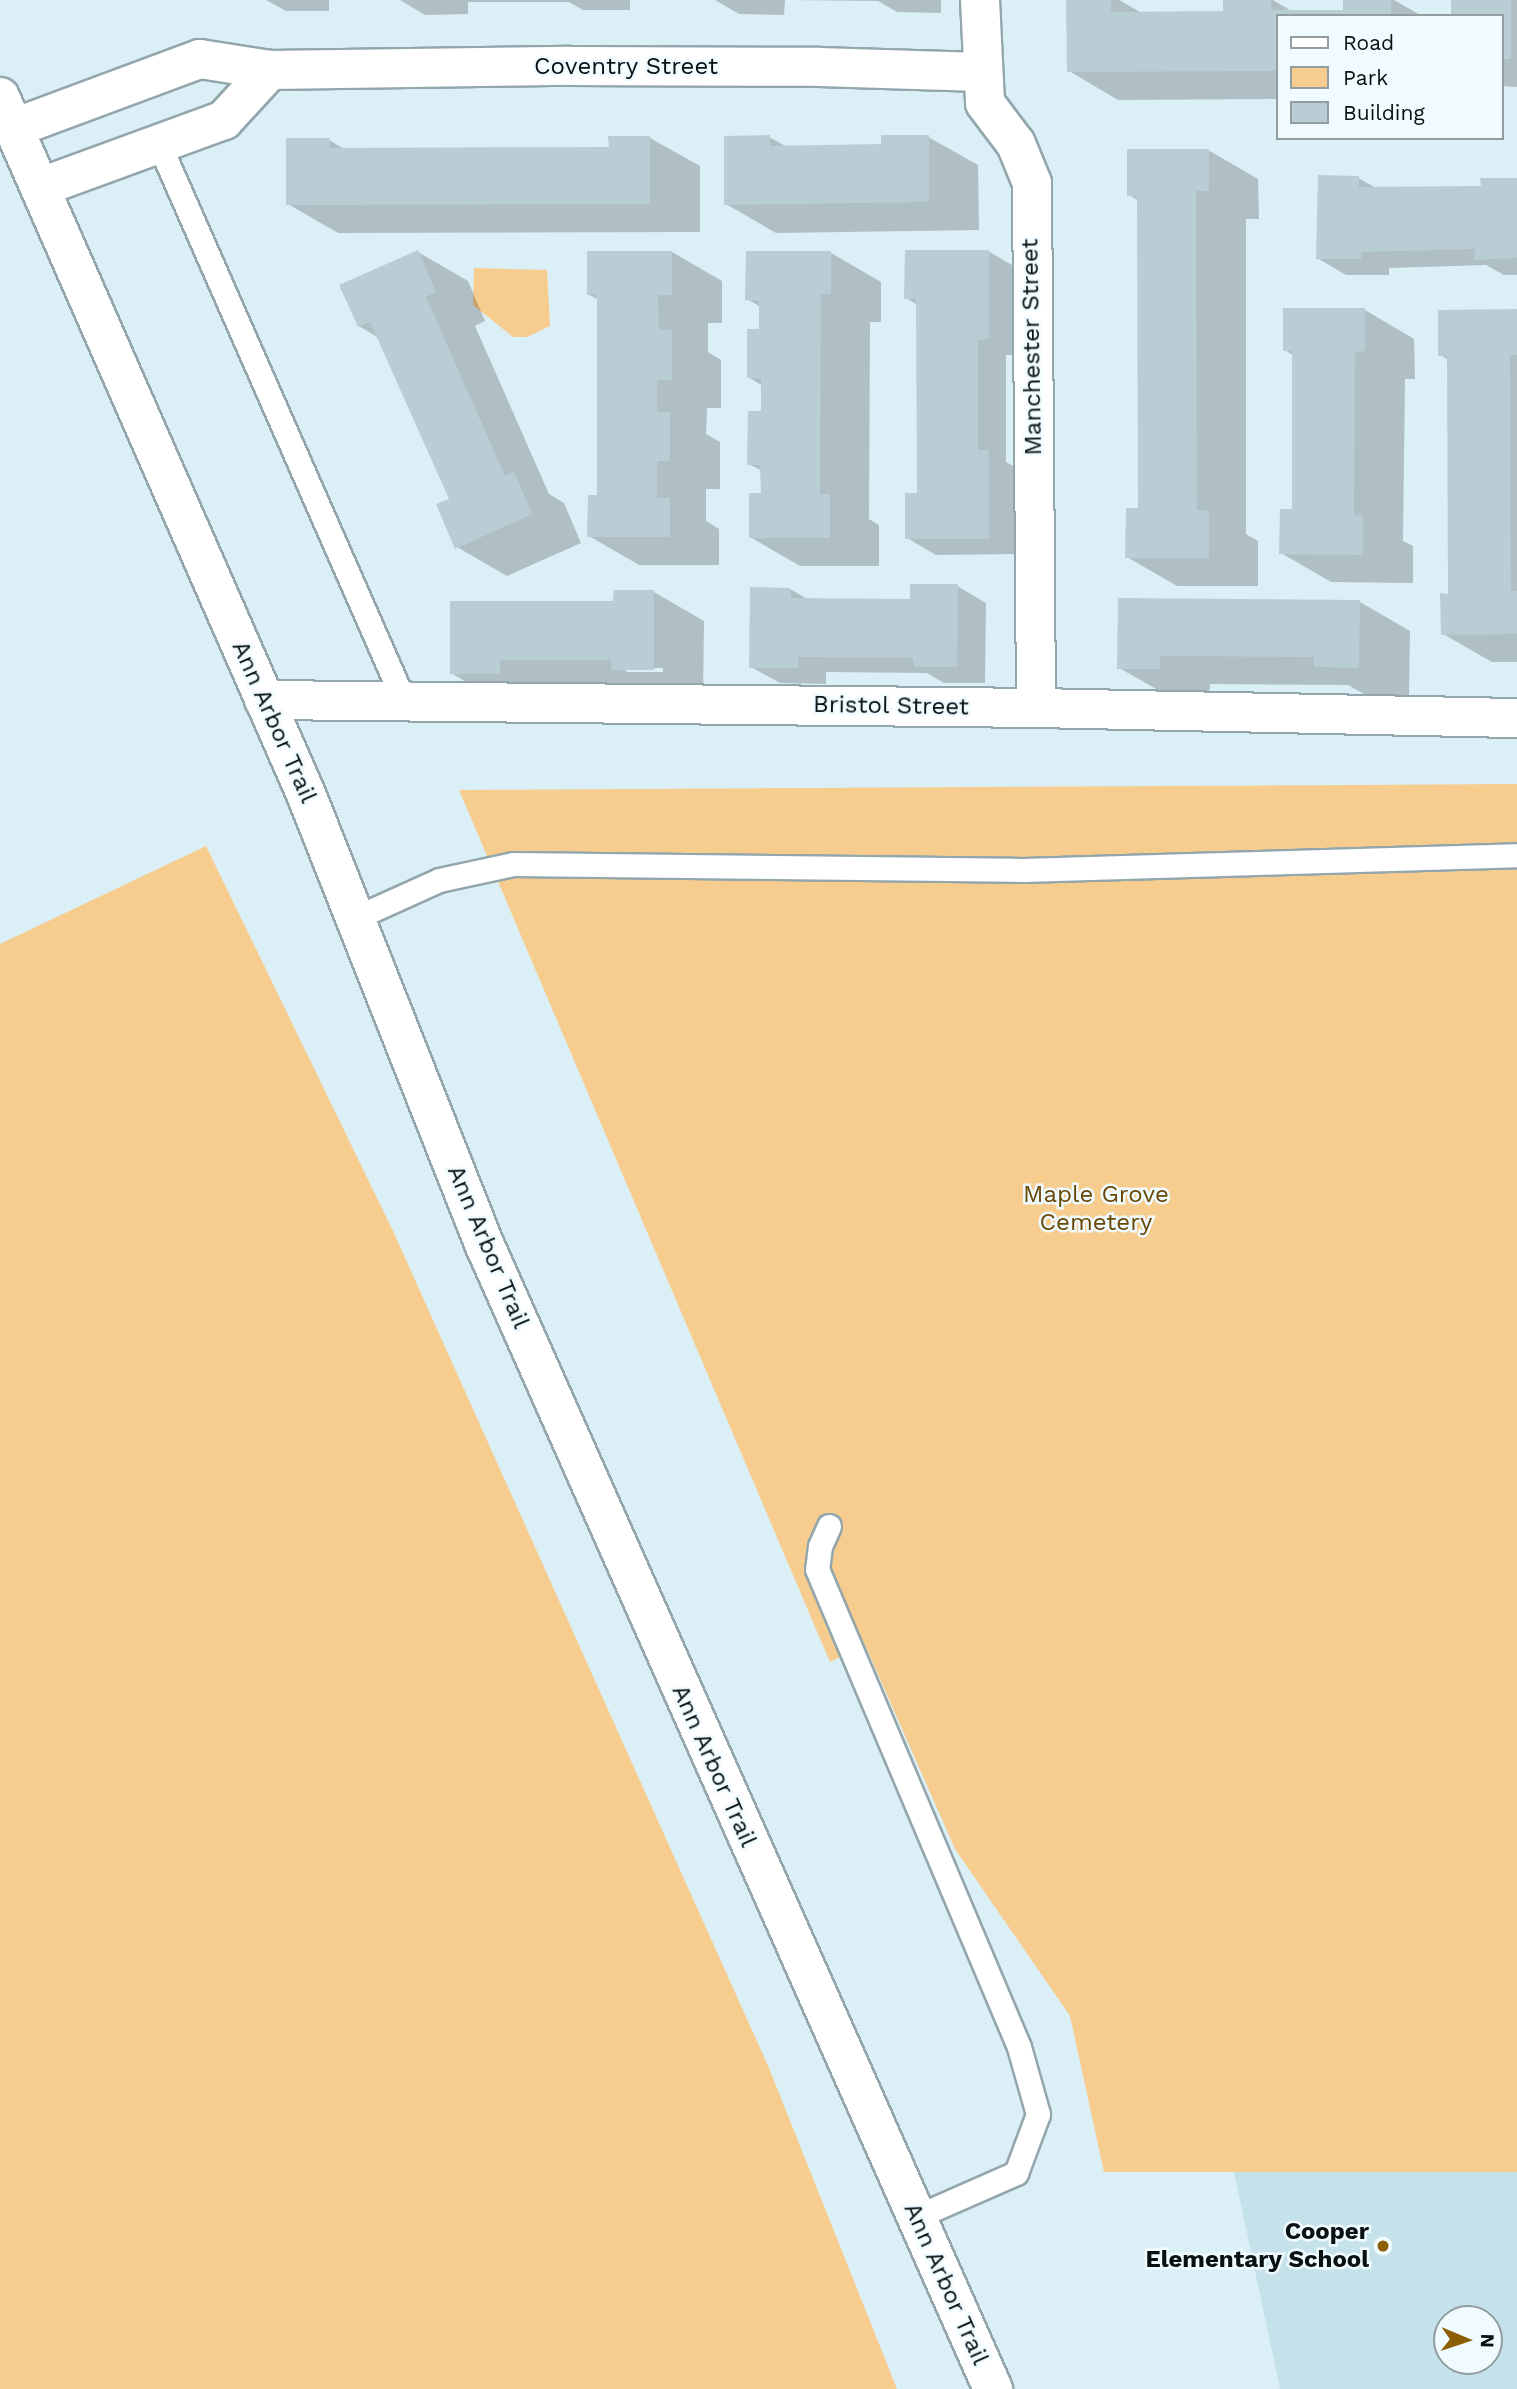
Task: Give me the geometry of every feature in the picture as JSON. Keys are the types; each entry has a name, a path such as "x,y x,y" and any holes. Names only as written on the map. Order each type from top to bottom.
{"street":[{"name":"Manchester Street","path":"980,0 981,72 985,103 1016,144 1032,183 1036,708"},
{"name":"Coventry Street","path":"7,112 200,59 270,71 596,66 818,67 981,72"},
{"path":"41,187 224,120 270,71"},
{"name":"Ann Arbor Trail","path":"7,112 264,700 355,918 486,1248 993,2389"},
{"name":"Bristol Street","path":"264,700 1036,708 1517,718"}],"lane":[{"path":"159,144 404,701"},
{"path":"355,918 439,880 513,864 1023,870 1517,855"},
{"path":"829,1525 820,1546 817,1569 1019,2047 1038,2114 1016,2173 916,2217"}],"shaded area":[{"name":"Cooper Elementary School","path":"1234,2172 1517,2172 1517,2389 1280,2389"}],"green space":[{"path":"474,268 547,270 550,326 527,337 513,337 473,305"},
{"name":"Maple Grove Cemetery","path":"1517,784 1517,2172 1104,2172 1070,2016 955,1849 865,1645 830,1662 459,790"},
{"path":"206,846 393,1231 769,2068 897,2389 0,2389 0,944"}],"building":[{"path":"1066,0 1111,0 1111,12 1223,11 1223,0 1271,0 1271,10 1343,10 1343,0 1391,0 1391,14 1276,14 1276,71 1067,72"},
{"path":"1451,0 1511,0 1511,59 1503,59 1503,14 1451,14"},
{"path":"770,135 770,146 881,144 881,135 929,135 929,202 724,205 724,136"},
{"path":"608,136 650,136 650,204 286,205 286,138 330,138 330,148 609,147"},
{"path":"1127,149 1209,149 1209,191 1196,191 1197,510 1209,510 1209,558 1125,558 1126,508 1138,508 1137,196 1127,196"},
{"path":"1318,175 1359,176 1359,187 1481,186 1480,178 1517,178 1517,258 1474,260 1475,249 1361,252 1361,259 1316,259"},
{"path":"418,250 436,292 426,297 505,476 514,472 532,514 455,549 436,504 449,499 370,322 358,327 339,285"},
{"path":"905,250 989,250 989,339 978,340 978,450 989,450 989,539 905,539 905,493 917,493 916,299 904,299"},
{"path":"587,251 672,251 672,295 658,295 659,330 672,329 672,380 657,380 657,412 670,412 670,461 657,461 657,498 670,498 670,537 587,537 588,495 597,495 597,294 587,295"},
{"path":"746,251 831,251 831,294 821,294 820,494 830,494 830,538 749,538 749,493 761,493 760,465 747,465 748,411 761,411 761,379 747,378 747,329 759,329 759,301 745,300"},
{"path":"1283,308 1365,308 1365,351 1355,352 1354,515 1363,516 1363,555 1279,554 1280,509 1292,509 1292,351 1283,351"},
{"path":"1517,309 1517,355 1510,355 1511,591 1517,591 1517,634 1441,635 1440,593 1448,594 1447,356 1438,356 1438,310"},
{"path":"910,584 958,584 957,667 914,667 913,658 798,657 798,668 749,668 750,587 790,588 791,598 910,599"},
{"path":"614,590 654,590 654,670 611,670 611,660 500,660 500,674 450,674 450,601 613,601"},
{"path":"1118,598 1360,600 1359,668 1314,667 1314,657 1160,656 1160,669 1117,669"}],"place":[{"name":"Cooper Elementary School","path":"1383,2246"}]}
